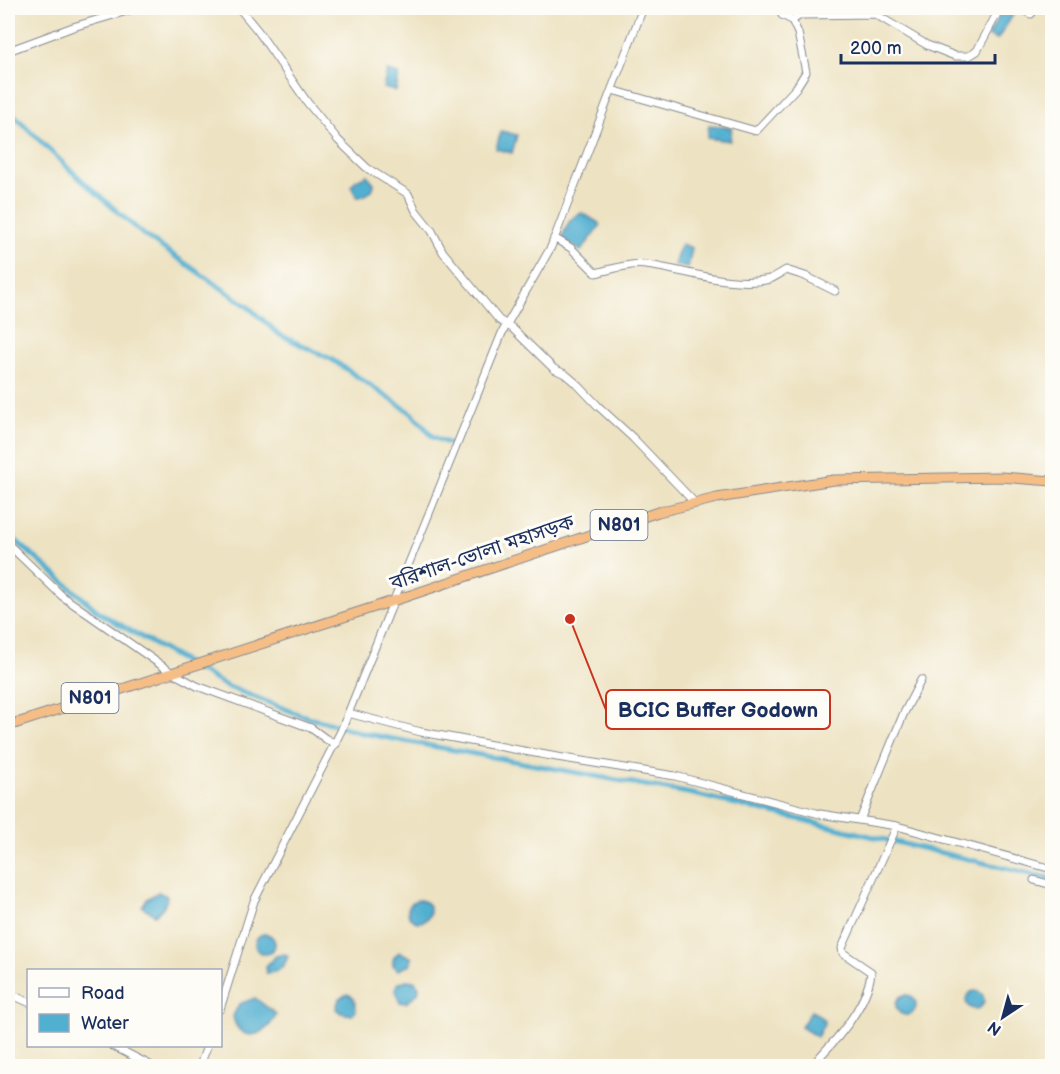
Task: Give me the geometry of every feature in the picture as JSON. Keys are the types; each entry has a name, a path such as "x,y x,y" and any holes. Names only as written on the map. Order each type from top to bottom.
{"highway":[{"name":"বরিশাল-ভোলা মহাসড়ক","path":"8,726 658,512 695,503 834,480 1001,477 1053,482"}],"street":[{"path":"8,51 73,27 137,8"},
{"path":"238,8 258,31 307,102 338,140 367,168 408,194 416,212 432,231 443,252 483,303 554,369 565,374 578,385 695,503"},
{"path":"222,1003 254,901 336,744 507,325 554,238 643,8"},
{"path":"612,90 756,131 796,88 806,72 798,33 792,20 782,15 780,8"},
{"path":"792,20 801,15 874,14 927,45 955,56 969,56 977,51 1000,8"},
{"path":"1018,8 1031,14 1036,8"},
{"path":"554,238 571,248 596,273 623,266 644,265 728,280 752,280 771,278 786,270 805,276 835,291"},
{"path":"8,544 62,596 172,672 197,686 311,728 336,744"},
{"path":"860,820 903,715 921,680"},
{"path":"347,716 421,732 675,776 820,814 860,820 1053,870"},
{"path":"813,1066 820,1054 832,1044 848,1023 868,985 872,972 843,953 842,948 895,829"},
{"path":"1034,880 1053,885"},
{"path":"8,993 27,1002"},
{"path":"115,1047 152,1066"},
{"path":"200,1066 207,1047"}],"water":[{"path":"1004,8 1015,12 997,40 988,36"},
{"path":"387,71 399,74 396,91 383,88"},
{"path":"709,125 732,128 730,141 707,138"},
{"path":"501,131 517,135 512,153 496,149"},
{"path":"367,175 374,183 373,189 366,195 357,197 351,186 356,180"},
{"path":"582,213 599,223 600,226 581,251 562,238 571,219"},
{"path":"681,244 692,248 688,268 674,265"},
{"path":"158,892 167,896 167,899 164,907 155,915 142,906 147,899"},
{"path":"419,900 429,907 430,911 423,921 419,922 409,915 408,911 415,901"},
{"path":"265,934 272,937 275,944 272,951 265,954 258,951 255,944 258,937"},
{"path":"400,952 412,958 410,965 398,970 393,965 393,961 395,955"},
{"path":"285,954 288,956 283,966 277,971 266,973 266,966 276,956"},
{"path":"406,980 414,981 419,987 418,993 406,1003 400,1002 395,990 397,984"},
{"path":"975,991 981,994 984,1000 981,1006 975,1009 969,1006 966,1000 969,994"},
{"path":"347,994 353,998 355,1003 356,1011 352,1015 341,1013 336,1009 339,999"},
{"path":"906,995 913,998 916,1005 913,1012 906,1015 899,1012 896,1005 899,998"},
{"path":"255,998 276,1014 267,1028 260,1032 247,1034 236,1025 233,1016 239,1004"},
{"path":"811,1011 825,1022 817,1037 801,1027"}],"waterway":[{"path":"8,109 69,169 144,235 246,305 280,335 331,359 413,414 433,437 450,444"},
{"path":"8,534 100,613 226,686 301,715 362,733 693,794 1052,879"}],"place":[{"name":"BCIC Buffer Godown","path":"570,619"}]}
